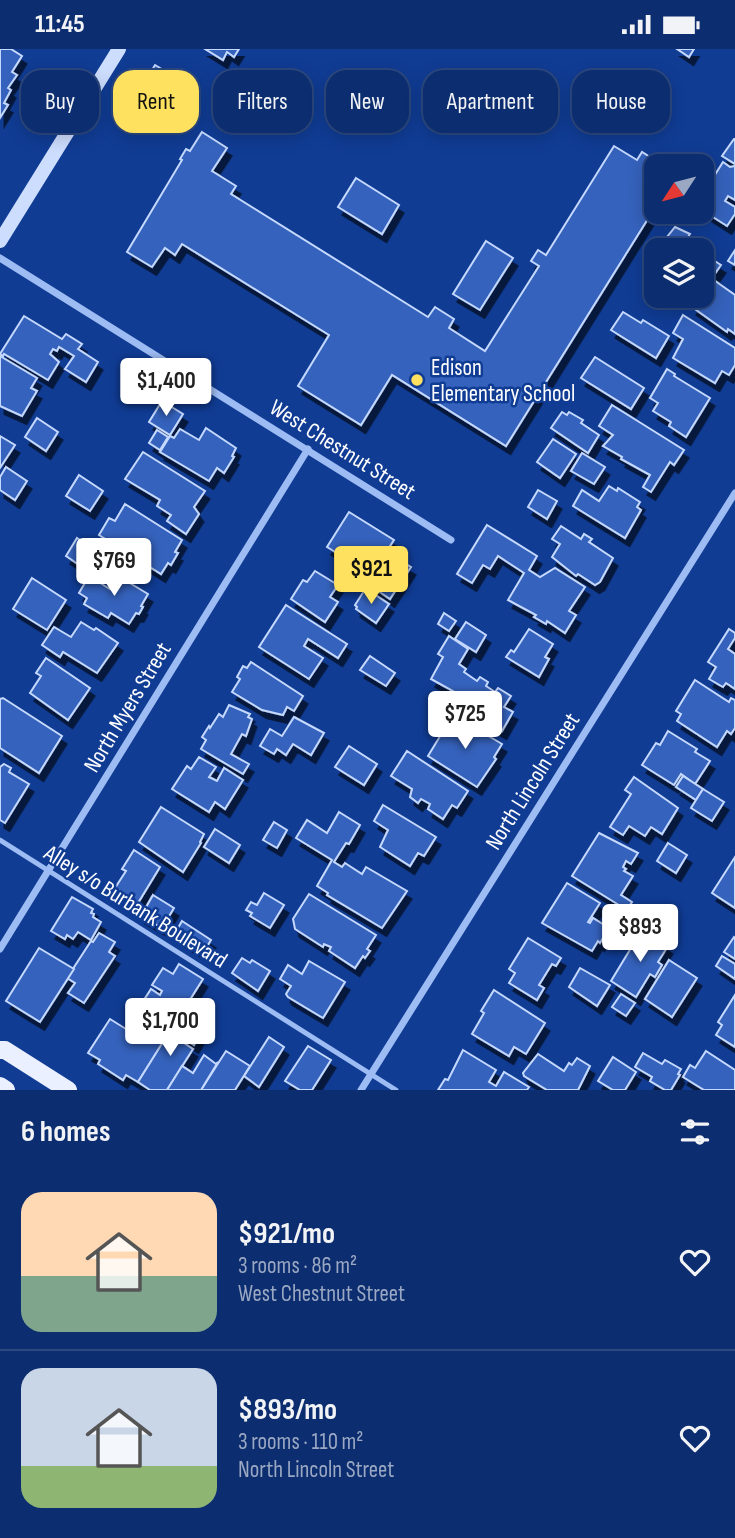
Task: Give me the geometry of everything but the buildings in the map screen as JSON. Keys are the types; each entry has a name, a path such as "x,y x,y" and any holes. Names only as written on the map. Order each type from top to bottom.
{"main road":[{"path":"0,1050 5,1050 68,1090"},
{"path":"0,1086 6,1090"}],"street":[{"path":"0,241 119,49"},
{"name":"West Chestnut Street","path":"0,258 451,540"},
{"name":"North Myers Street","path":"0,949 50,872 307,449"},
{"name":"North Lincoln Street","path":"360,1090 735,493"}],"lane":[{"name":"Alley s/o Burbank Boulevard","path":"0,841 396,1090"}],"place":[{"name":"Edison Elementary School","path":"417,380"}]}
